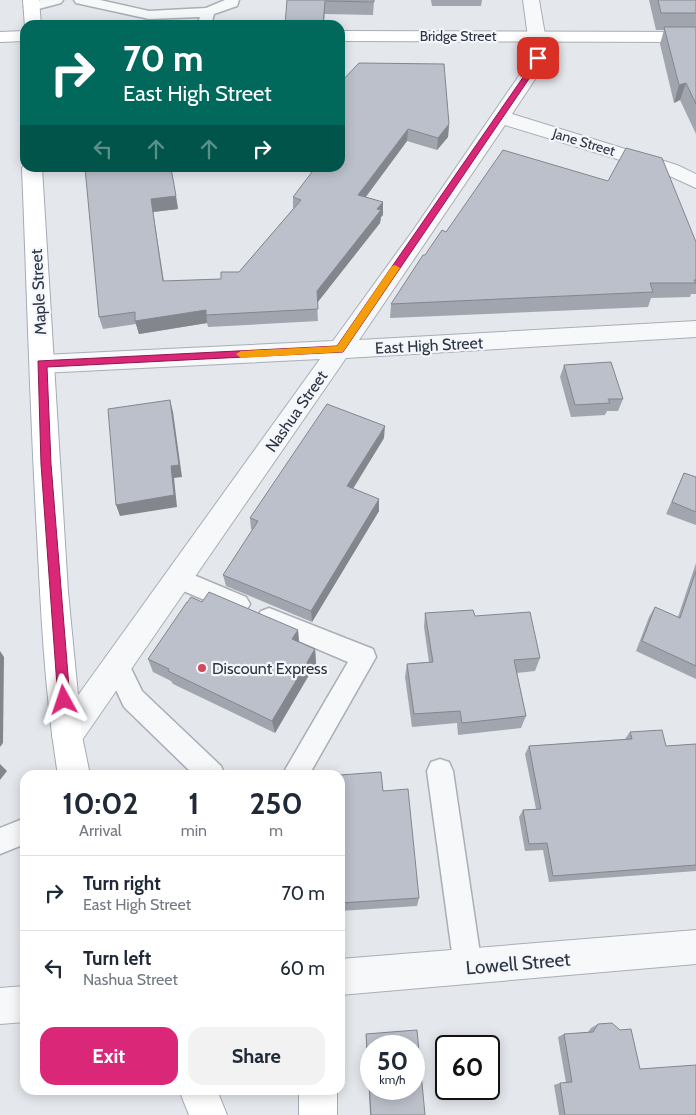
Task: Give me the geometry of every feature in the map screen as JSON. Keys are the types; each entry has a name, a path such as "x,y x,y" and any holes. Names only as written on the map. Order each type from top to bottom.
{"main road":[{"path":"31,4 32,20"},
{"path":"0,37 20,36"},
{"name":"Bridge Street","path":"345,36 696,37"},
{"name":"Maple Street","path":"32,172 54,582 67,736 73,770"},
{"path":"200,1095 208,1115"},
{"path":"318,1095 318,1115"}],"street":[{"name":"Nashua Street","path":"67,736 339,350 536,64 539,52 531,0"},
{"name":"Jane Street","path":"500,117 670,169 696,182"},
{"name":"East High Street","path":"42,364 339,350 696,329"},
{"name":"Lowell Street","path":"345,977 696,947"},
{"path":"0,1006 20,1004"}],"lane":[{"path":"31,4 56,0"},
{"path":"81,0 119,5 149,15 206,19 232,3 232,0"},
{"path":"114,20 119,5"},
{"path":"177,578 364,657 298,770"},
{"path":"116,664 133,699 207,770"},
{"path":"440,771 468,967"},
{"path":"0,841 20,833"}],"building":[{"path":"287,0 374,0 374,2 325,1 323,20 285,20"},
{"path":"658,0 696,0 696,13 661,13"},
{"path":"664,27 696,27 696,104 686,83 679,85"},
{"path":"359,63 444,64 449,124 438,138 408,129 358,195 383,202 377,209 381,210 317,291 318,309 206,315 206,310 135,321 135,312 99,317 85,172 172,172 176,196 151,199 163,281 221,279 221,272 239,272 301,200 293,197 312,172 345,172 345,78"},
{"path":"626,148 662,158 696,242 696,280 694,280 696,283 650,283 653,292 391,304 423,255 425,255 442,230 446,232 503,150 608,181"},
{"path":"611,362 623,399 608,399 610,403 575,405 564,365"},
{"path":"170,400 179,465 171,466 174,495 116,505 108,409"},
{"path":"327,404 385,426 347,486 379,499 311,611 223,575 258,521 250,518"},
{"path":"684,473 696,477 696,512 672,502"},
{"path":"696,571 696,666 642,641 655,607 680,618"},
{"name":"Discount Express","path":"209,592 298,630 292,639 315,649 272,721 168,671 169,669 148,659 191,597 202,602"},
{"path":"473,610 475,616 530,612 540,658 514,660 526,716 462,723 460,711 414,714 407,664 433,662 425,613"},
{"path":"662,730 666,746 696,744 696,865 553,876 547,843 529,844 523,810 541,809 529,746 632,739 630,732"},
{"path":"381,772 383,791 408,789 419,898 345,903 345,775"},
{"path":"612,1023 620,1030 631,1029 640,1069 696,1065 696,1115 565,1115 560,1083 572,1082 564,1034 593,1032 598,1024"},
{"path":"417,1030 417,1035 366,1035"},
{"path":"370,1100 424,1100 425,1115 371,1115"}],"slow traffic":[{"path":"241,354 339,350 395,268"}],"place":[{"name":"Discount Express","path":"202,668"}],"route":[{"path":"64,700 54,592 42,364 339,350 530,73 538,58"}]}
